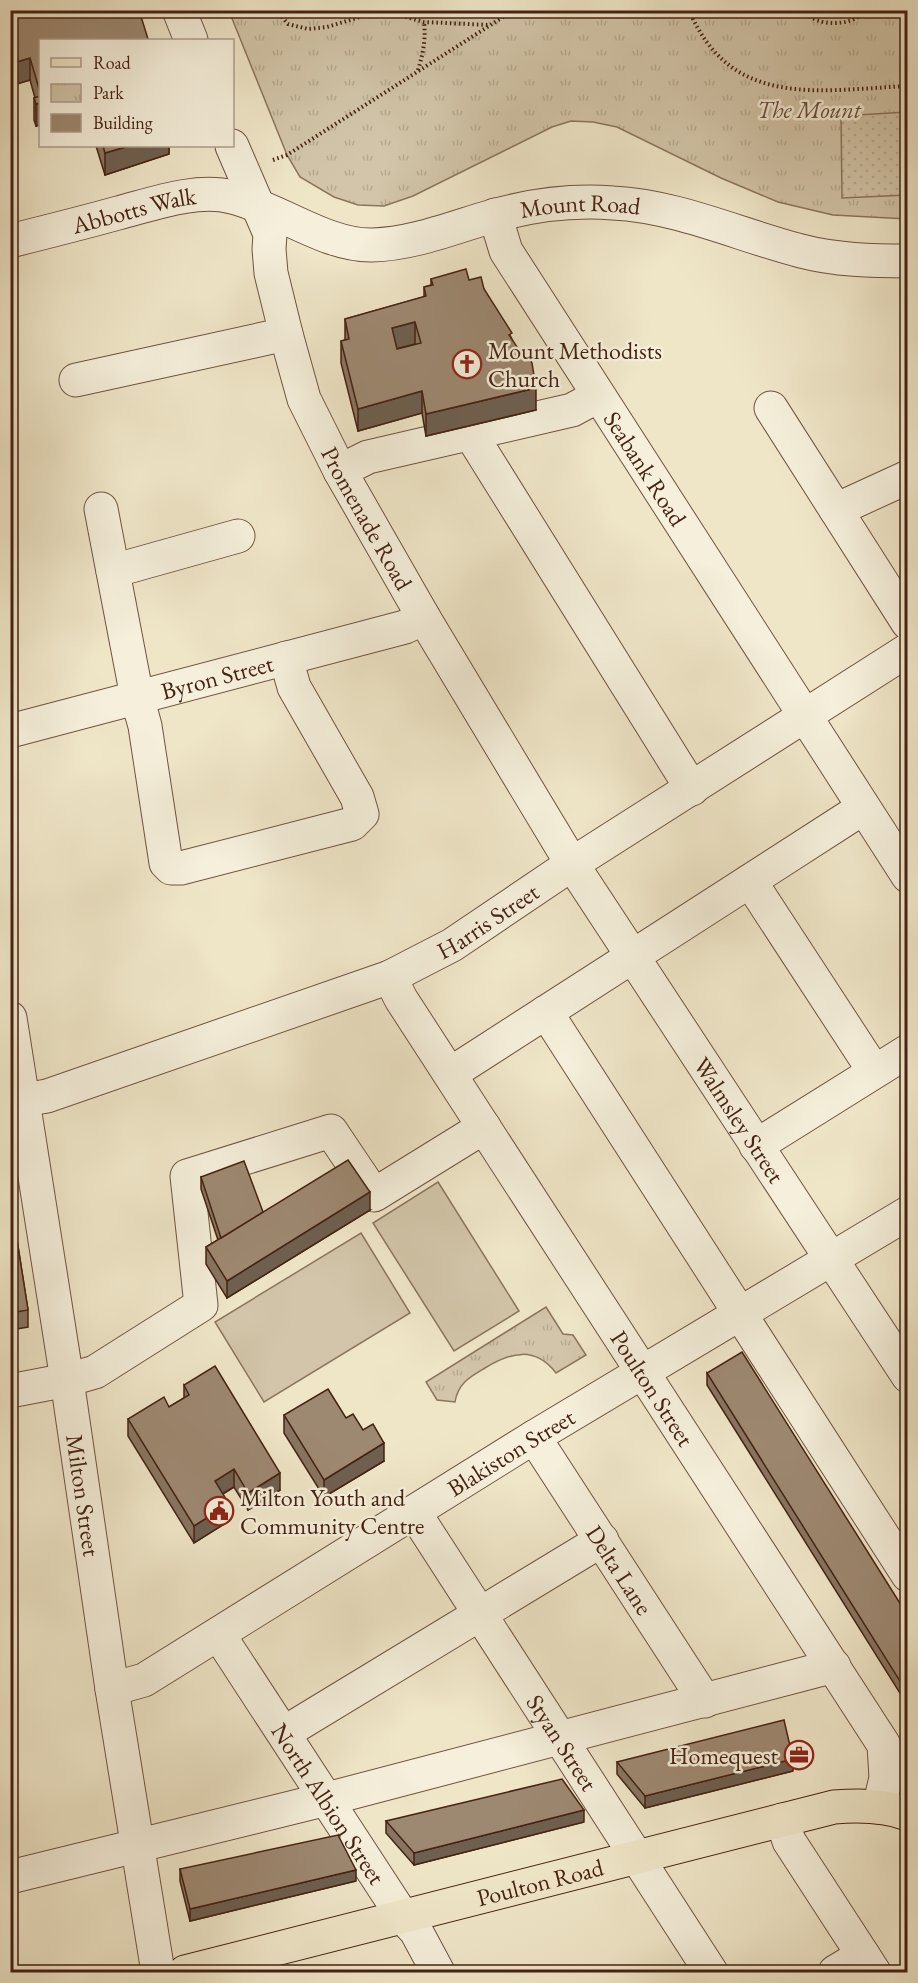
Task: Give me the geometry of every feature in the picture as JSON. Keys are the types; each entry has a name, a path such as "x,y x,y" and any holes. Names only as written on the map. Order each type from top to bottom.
{"main road":[{"name":"Poulton Road","path":"185,1972 834,1807 856,1805 895,1810"}],"street":[{"path":"179,10 191,39"},
{"name":"Promenade Road","path":"238,159 270,234 271,273 304,399 340,471 424,618 572,864"},
{"name":"Abbotts Walk","path":"10,242 172,199 203,195 229,196 257,204"},
{"name":"Mount Road","path":"257,204 334,238 370,245 410,241 533,206 614,202 658,209 804,252 850,259 908,261"},
{"name":"Seabank Road","path":"495,215 506,251 908,876"},
{"path":"76,380 286,334"},
{"path":"340,471 368,457 572,410 598,396"},
{"path":"771,408 908,623"},
{"path":"470,433 692,789"},
{"path":"836,510 908,477"},
{"path":"101,509 144,726 166,863 171,868 181,868 352,825 362,813 357,797 294,687 286,658"},
{"path":"113,571 238,536"},
{"name":"Byron Street","path":"10,730 405,627 424,618"},
{"name":"Harris Street","path":"18,1097 46,1096 390,977 452,945 572,864 908,650"},
{"path":"450,1074 863,808"},
{"name":"Walmsley Street","path":"572,864 908,1376"},
{"path":"750,881 874,1071"},
{"name":"Poulton Street","path":"390,977 401,999 642,1374 884,1745 886,1778 895,1810"},
{"path":"546,1012 908,1575"},
{"name":"Milton Street","path":"10,1018 18,1097 67,1380 112,1689 158,1972"},
{"path":"756,1146 908,1052"},
{"path":"10,1391 95,1372 201,1305 187,1176 331,1131 374,1195 484,1127"},
{"name":"Blakiston Street","path":"112,1689 144,1680 534,1437 908,1213"},
{"name":"Delta Lane","path":"534,1437 705,1701"},
{"name":"Styan Street","path":"414,1512 636,1857 704,1970"},
{"path":"284,1733 602,1540"},
{"name":"North Albion Street","path":"219,1635 403,1917 416,1931 438,1972"},
{"path":"10,1877 327,1799 834,1666"},
{"path":"782,1820 789,1841 868,1964 835,1972"}],"path":[{"path":"276,10 288,24 308,29 327,27 376,12 395,14 424,22 490,25"},
{"path":"238,159 287,154 514,10"},
{"path":"689,10 698,33 719,58 748,78 779,88 808,90 908,86"},
{"path":"803,10 807,15 824,22 845,22 861,16 866,10"},
{"path":"418,71 425,41 424,22"}],"green space":[{"name":"The Mount","path":"229,11 907,11 907,219 833,215 778,202 721,178 617,127 593,122 571,121 552,127 413,196 384,206 358,205 334,197 300,177 287,155"},
{"path":"907,112 907,195 842,198 841,116"},
{"path":"438,1182 519,1311 454,1351 373,1223"},
{"path":"361,1233 410,1313 264,1402 215,1322"},
{"path":"546,1307 563,1334 573,1335 586,1355 556,1373 548,1364 531,1355 513,1355 470,1378 462,1385 455,1402 437,1400 426,1382"}],"building":[{"path":"10,10 139,10 148,39 39,39 39,89 30,58 10,64"},
{"path":"39,96 39,103 36,104 34,98"},
{"path":"103,147 126,147 105,153"},
{"name":"Mount Methodists Church","path":"466,269 469,280 481,277 484,289 512,333 509,335 523,356 526,354 532,363 536,388 426,414 422,391 358,409 341,341 349,339 345,319 426,296 424,287 433,285 431,279","holes":["415,322 421,343 397,349 392,328"]},
{"path":"348,1160 370,1192 227,1281 206,1247"},
{"path":"244,1161 263,1212 221,1238 201,1177"},
{"path":"10,1195 28,1310 10,1313"},
{"path":"742,1352 908,1616 908,1694 707,1373"},
{"path":"215,1366 280,1473 248,1493 234,1469 215,1481 229,1504 194,1526 128,1419 164,1397 169,1407 189,1395 184,1385"},
{"path":"328,1389 346,1418 353,1414 363,1430 373,1424 384,1443 324,1480 284,1415"},
{"path":"784,1720 793,1759 645,1796 617,1762"},
{"path":"562,1779 584,1810 414,1853 386,1821"},
{"path":"338,1835 356,1870 190,1909 180,1869"}],"place":[{"name":"Mount Methodists Church","path":"467,364"},
{"name":"Milton Youth and Community Centre","path":"219,1511"},
{"name":"Homequest","path":"799,1755"}]}
